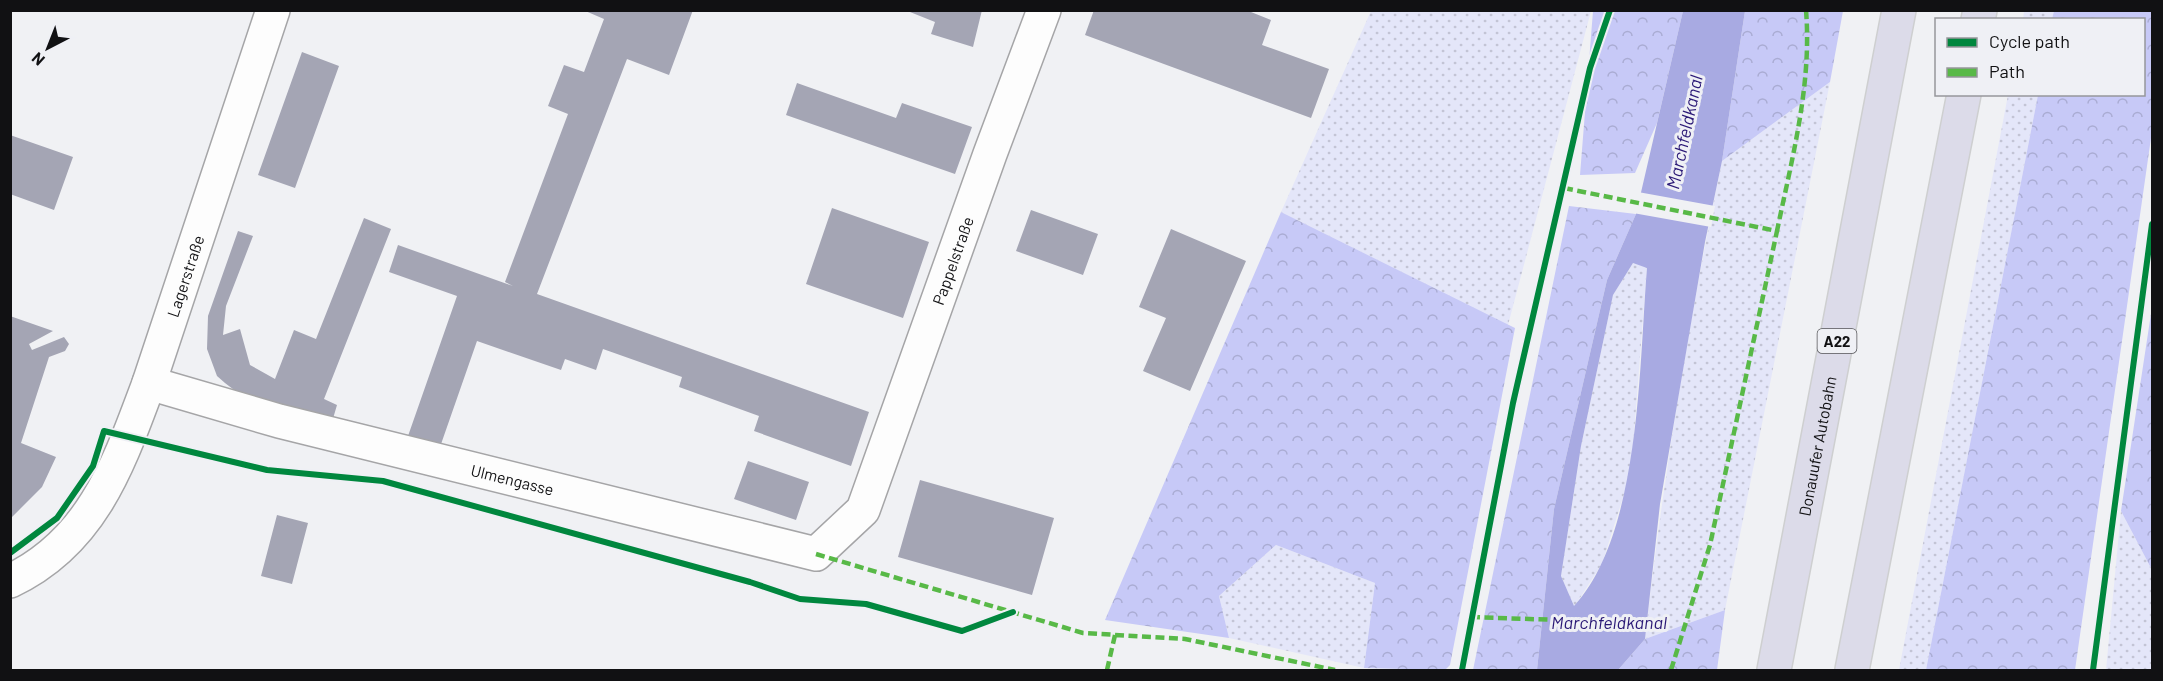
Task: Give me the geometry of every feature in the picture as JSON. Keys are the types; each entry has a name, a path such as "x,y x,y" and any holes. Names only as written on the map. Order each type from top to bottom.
{"highway":[{"name":"Donauufer Autobahn","path":"1774,670 1899,10"},
{"path":"1852,670 1964,96"}],"street":[{"name":"Lagerstraße","path":"10,581 33,570 77,532 106,484 149,383 273,10"},
{"name":"Pappelstraße","path":"864,510 986,165 1044,10"},
{"name":"Ulmengasse","path":"149,383 279,421 816,554 864,510"}],"shaded area":[{"path":"1371,11 1591,11 1508,325 1281,212"},
{"path":"2024,11 2054,11 2052,18 2023,18"},
{"path":"1830,82 1725,610 1645,639 1678,399 1722,161"},
{"path":"2008,96 2038,96 1926,670 1899,670"},
{"path":"1633,263 1647,267 1631,472 1602,564 1574,607 1561,576 1581,446 1613,295"},
{"path":"2121,511 2152,570 2152,670 2106,670"},
{"path":"1276,545 1375,583 1364,668 1229,638 1219,596"}],"green space":[{"path":"1593,11 1683,11 1657,123 1635,173 1580,175"},
{"path":"1745,11 1843,11 1830,82 1722,161"},
{"path":"2054,11 2152,11 2152,131 2075,670 1926,670 2038,96 2145,96 2145,18 2052,18"},
{"path":"1569,206 1636,214 1607,280 1554,509 1537,670 1473,670"},
{"path":"1281,212 1515,328 1450,665 1445,670 1364,668 1375,583 1276,545 1219,596 1229,638 1105,620"},
{"path":"2152,307 2152,570 2121,511"},
{"path":"1725,610 1717,670 1618,670 1645,639"}],"water":[{"name":"Marchfeldkanal","path":"1683,11 1745,11 1722,161 1705,242 1660,504 1645,639 1618,670 1537,670 1554,509 1607,280 1636,214","holes":["1633,263 1647,268 1638,398 1633,446 1624,492 1613,536 1596,574 1574,606 1561,576 1581,446 1613,295"]}],"pier":[{"path":"1638,192 1715,206 1711,227 1633,213"}],"building":[{"path":"583,10 693,10 669,75 627,59 537,294 869,412 851,466 754,431 759,416 679,387 682,377 603,349 596,370 565,359 561,370 477,341 440,447 408,436 457,296 389,272 398,245 513,286 505,282 568,114 548,106 564,65 584,72 604,19"},
{"path":"905,10 982,10 973,47 931,34 935,22"},
{"path":"1094,10 1246,10 1271,20 1262,45 1329,69 1311,118 1085,35"},
{"path":"302,52 339,66 295,188 258,175"},
{"path":"797,83 896,118 902,103 972,127 955,174 786,115"},
{"path":"10,135 73,157 54,210 10,194"},
{"path":"832,208 929,242 903,318 806,284"},
{"path":"1031,210 1098,234 1083,275 1016,251"},
{"path":"364,218 391,229 324,399 337,405 332,422 242,396 217,376 207,349 208,316 238,231 253,236 226,306 223,335 240,329 250,365 275,379 294,330 316,339"},
{"path":"1171,229 1246,261 1190,391 1143,371 1166,318 1139,307"},
{"path":"10,316 53,331 29,344 32,350 64,337 69,344 65,351 49,357 21,443 56,457 42,487 10,519"},
{"path":"748,461 809,482 796,520 734,499"},
{"path":"920,480 1054,518 1032,595 898,557"},
{"path":"277,515 308,523 292,584 261,576"}],"marked path":[{"path":"1564,188 1777,231 1803,94 1806,66 1806,10"},
{"path":"1671,670 1710,545 1777,231"},
{"path":"816,554 1083,633 1185,639 1335,670"},
{"path":"1471,617 1559,620"},
{"path":"1107,670 1115,635"}],"cycle path":[{"path":"1462,670 1513,403 1590,68 1610,10"},
{"path":"2093,670 2152,224"},
{"path":"10,553 57,518 93,466 104,431 267,470 383,481 750,582 800,599 866,604 962,631 1013,612"}]}
